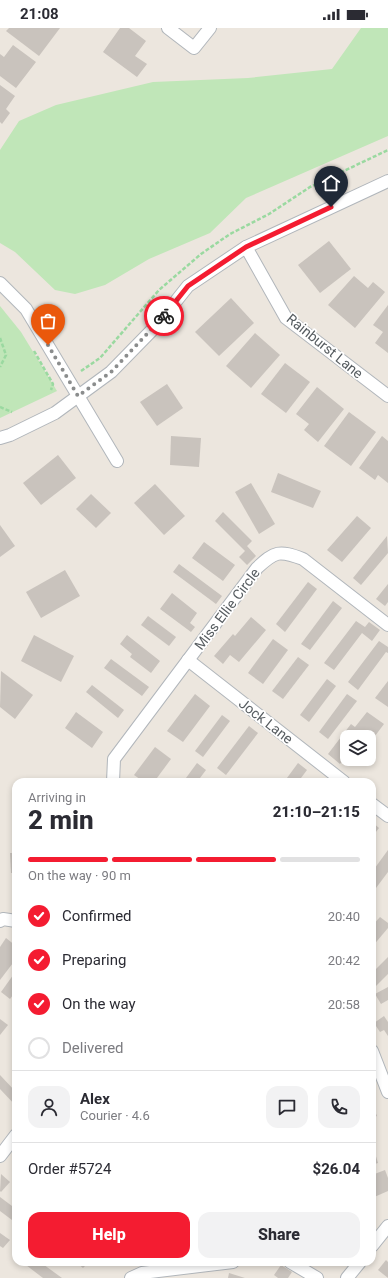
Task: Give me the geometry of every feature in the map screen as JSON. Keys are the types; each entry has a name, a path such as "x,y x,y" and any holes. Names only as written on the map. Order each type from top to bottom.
{"street":[{"path":"168,28 194,48 210,28"},
{"path":"0,438 10,435 55,413 111,372 157,325 188,286 246,247 388,180"},
{"name":"Rainburst Lane","path":"246,247 286,318 388,396"},
{"path":"0,283 26,309 117,461"},
{"name":"Miss Ellie Circle","path":"113,778 114,759 256,568 271,555 287,553 303,559 388,625"},
{"name":"Jock Lane","path":"188,660 339,778"},
{"path":"376,807 388,816"},
{"path":"0,921 3,919 12,920"},
{"path":"376,1061 388,1092"},
{"path":"0,1156 12,1140"},
{"path":"376,1241 388,1226"},
{"path":"131,1278 142,1273 200,1266"},
{"path":"297,1266 317,1278"},
{"path":"347,1278 357,1266"}],"path":[{"path":"0,338 6,355 0,367"},
{"path":"31,346 52,384 51,390"},
{"path":"0,407 12,412"}],"green space":[{"path":"361,28 388,28 388,136 246,198 210,233 149,259 105,285 75,294 55,290 15,252 0,243 0,150 19,121 56,105 153,82 248,78 332,69"},
{"path":"0,306 21,332 57,391 0,418"}],"building":[{"path":"9,28 60,28 39,56 6,31"},
{"path":"120,28 129,28 146,41 135,56 147,64 137,77 103,52"},
{"path":"13,45 36,62 16,88 0,76 0,54 4,57"},
{"path":"0,85 15,96 6,109 10,113 2,124 0,122"},
{"path":"329,241 351,269 320,293 298,265"},
{"path":"354,276 368,288 373,282 385,292 355,328 328,305"},
{"path":"231,298 254,323 219,356 195,332"},
{"path":"388,305 388,353 375,343 383,332 373,325"},
{"path":"255,333 280,355 251,388 226,366"},
{"path":"285,363 310,382 286,413 261,394"},
{"path":"167,384 183,408 157,426 140,402"},
{"path":"317,387 344,409 318,442 304,430 309,424 296,414"},
{"path":"349,412 376,432 351,466 324,446"},
{"path":"171,436 201,438 199,467 170,465"},
{"path":"382,436 388,441 388,483 378,475 375,480 359,468"},
{"path":"58,455 76,478 41,505 23,483"},
{"path":"278,473 321,491 313,508 271,492"},
{"path":"251,483 275,524 259,534 235,492"},
{"path":"155,484 185,516 164,535 134,503"},
{"path":"91,494 111,513 96,528 76,509"},
{"path":"223,512 252,541 247,546 256,556 247,565 239,557 245,551 215,521"},
{"path":"357,516 371,528 342,562 327,550"},
{"path":"0,525 15,546 0,557"},
{"path":"387,536 388,553 361,585 353,578"},
{"path":"204,542 235,565 223,581 192,558"},
{"path":"179,564 222,596 216,604 173,572"},
{"path":"65,570 80,596 41,618 26,592"},
{"path":"308,582 317,589 285,632 276,624"},
{"path":"388,584 388,602 385,606 376,599"},
{"path":"172,593 197,613 190,623 195,627 191,632 160,609"},
{"path":"333,601 342,608 310,650 301,644"},
{"path":"148,616 176,637 169,646 141,625"},
{"path":"251,617 266,630 239,662 230,655 223,664 214,656 233,634 235,636"},
{"path":"356,621 365,627 369,622 380,630 372,641 362,633 334,670 324,663"},
{"path":"34,635 74,656 61,682 21,661"},
{"path":"127,635 160,661 151,673 130,657 132,654 120,644"},
{"path":"273,639 288,650 263,684 248,673"},
{"path":"379,641 388,647 388,653 386,652 358,690 348,682"},
{"path":"298,657 309,665 283,699 272,691"},
{"path":"111,659 149,687 142,696 104,668"},
{"path":"1,671 33,695 15,719 0,707"},
{"path":"327,679 336,686 309,722 300,715"},
{"path":"388,681 388,707 375,698"},
{"path":"92,685 124,710 118,718 86,692"},
{"path":"195,694 210,706 183,742 167,731"},
{"path":"347,694 357,701 328,739 319,732"},
{"path":"76,712 103,732 92,748 65,728"},
{"path":"367,712 384,724 376,735 376,730 346,730 351,724 355,727"},
{"path":"222,715 230,721 203,757 195,751"},
{"path":"249,726 258,733 226,775 217,768"},
{"path":"340,738 340,764 328,754"},
{"path":"155,747 171,759 157,778 138,778 134,775"},
{"path":"197,763 206,770 200,778 186,778"},
{"path":"298,763 307,770 301,778 287,778"},
{"path":"388,850 388,872 376,888 376,866"},
{"path":"10,853 12,853 12,873"},
{"path":"380,917 388,923 388,928 376,942 376,922"},
{"path":"6,938 12,943 12,964 0,980 0,947"},
{"path":"388,957 388,974 376,986 376,969"},
{"path":"12,977 12,996 10,999 1,992"},
{"path":"388,987 388,1000 381,1004 376,993"},
{"path":"384,1016 388,1022 388,1036 384,1030 380,1032 376,1026 376,1022"},
{"path":"0,1019 8,1025 0,1035"},
{"path":"0,1075 12,1088 12,1102 0,1089"},
{"path":"385,1170 388,1178 388,1191 376,1196 376,1173"},
{"path":"1,1174 10,1182 1,1192 0,1191"},
{"path":"0,1197 12,1206 12,1220 0,1211"},
{"path":"0,1233 10,1240 3,1248 0,1246"},
{"path":"386,1260 388,1262 388,1278 378,1270"},
{"path":"27,1266 46,1266 62,1278 43,1278"},
{"path":"280,1266 292,1272 288,1278 278,1278 274,1275"},
{"path":"229,1273 245,1278 228,1278"}],"way so far":[{"path":"48,345 78,396 111,372 164,316"}],"route":[{"path":"164,316 188,286 246,247 331,207"}]}
